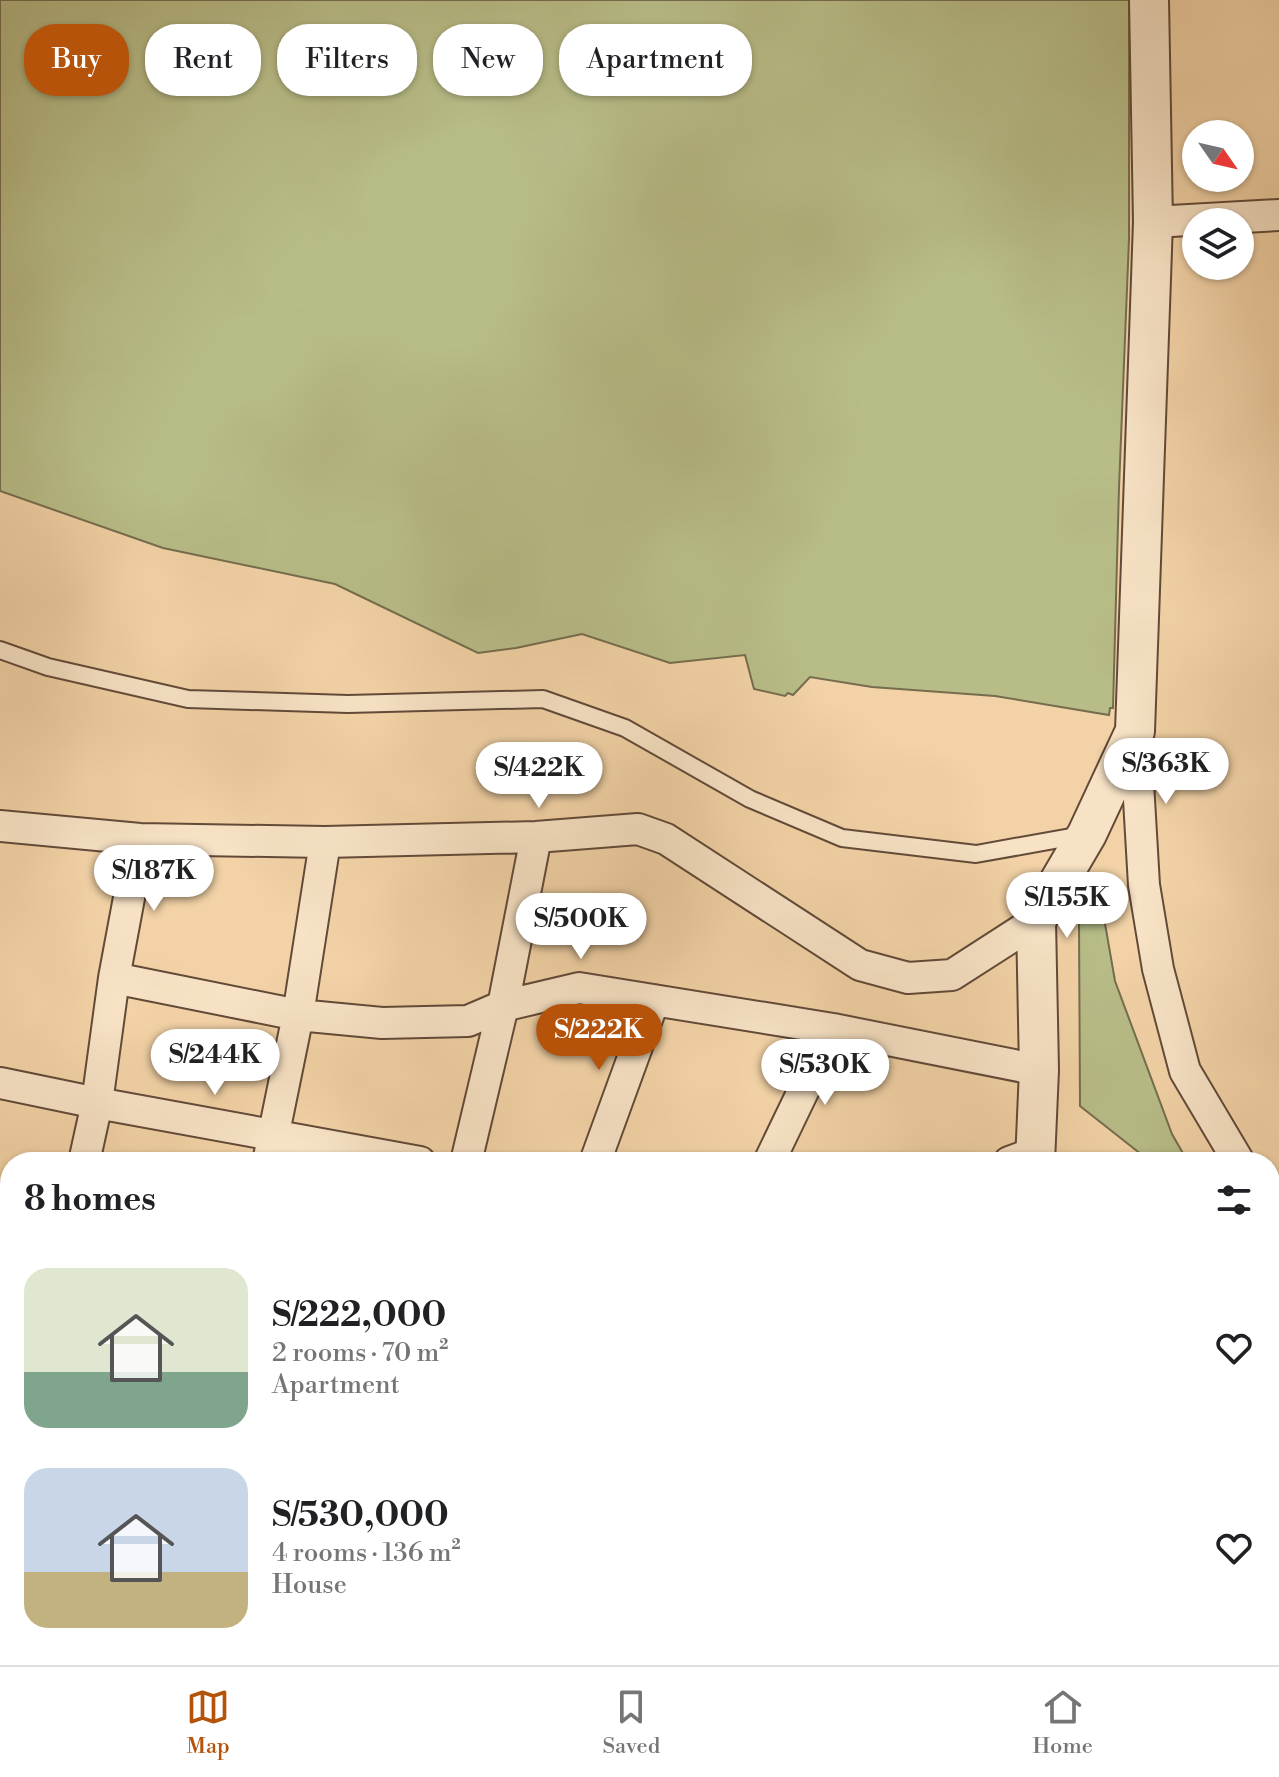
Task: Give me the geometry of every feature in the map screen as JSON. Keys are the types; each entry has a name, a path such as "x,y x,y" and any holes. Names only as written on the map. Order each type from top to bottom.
{"street":[{"path":"1149,0 1153,222 1135,731 1144,885 1158,969 1185,1071 1233,1152"},
{"path":"1153,222 1279,215"},
{"path":"0,826 140,839 325,842 536,837 638,829 666,839 860,965 908,978 952,975 1036,921 1087,834 1135,731"},
{"path":"468,1152 503,1006 536,837"},
{"path":"86,1152 140,839"},
{"path":"270,1149 298,1015 325,842"},
{"path":"1027,1152 1039,1070 1036,921"},
{"path":"114,978 298,1015 382,1023 468,1021 503,1006 579,988 833,1029 1039,1070"},
{"path":"599,1152 654,1000"},
{"path":"774,1152 833,1029"},
{"path":"0,1083 97,1103 270,1149 305,1152"}],"lane":[{"path":"0,650 48,667 188,699 348,704 543,699 625,728 750,799 842,838 976,854 1087,834"}],"green space":[{"path":"0,0 1129,0 1129,239 1113,708 1110,708 1109,715 995,696 872,687 810,677 793,695 788,693 785,696 754,689 745,655 670,663 582,634 478,653 335,584 163,548 0,491"},
{"path":"1104,918 1115,981 1172,1134 1182,1152 1138,1152 1080,1106 1079,922"}]}
